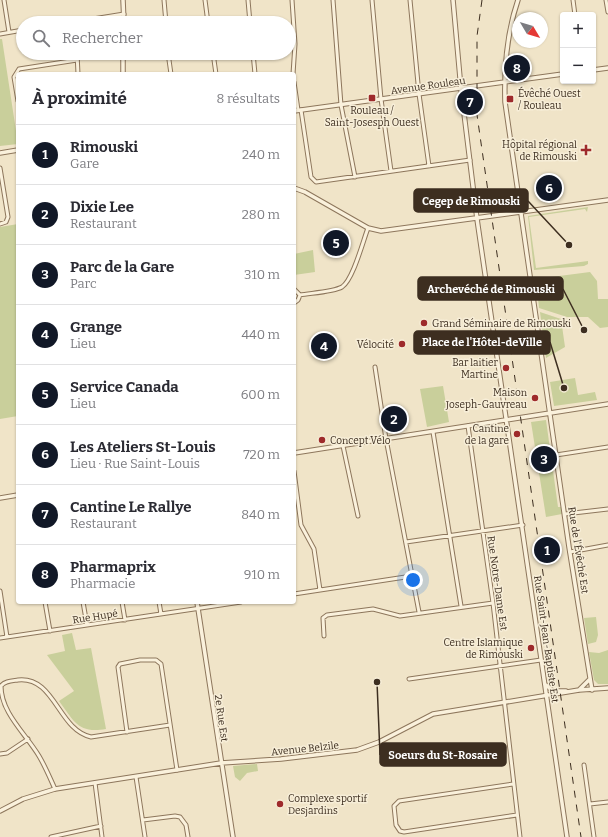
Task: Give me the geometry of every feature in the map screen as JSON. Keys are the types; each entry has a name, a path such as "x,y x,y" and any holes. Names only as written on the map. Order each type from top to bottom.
{"street":[{"path":"4,0 9,32"},
{"path":"112,16 124,14 123,0"},
{"path":"164,0 165,16"},
{"path":"205,0 207,16"},
{"path":"248,0 249,16"},
{"path":"292,0 293,16"},
{"path":"333,0 341,105 354,177"},
{"path":"372,0 381,99 391,171"},
{"path":"410,0 419,94 429,166"},
{"name":"Rue Saint-Jean-Baptiste Est","path":"452,0 477,219 523,524 567,837"},
{"name":"Rue de l'Évêché Est","path":"518,0 510,29 505,83 505,102 570,552 592,690"},
{"path":"573,0 575,12"},
{"path":"606,0 608,12"},
{"path":"0,34 16,31"},
{"path":"17,72 19,69 78,60 78,72"},
{"path":"123,60 123,72"},
{"path":"169,60 171,72"},
{"path":"214,60 216,72"},
{"path":"254,60 255,72"},
{"path":"293,72 294,60"},
{"path":"596,70 608,68"},
{"path":"16,74 14,77 16,89"},
{"name":"Avenue Rouleau","path":"297,110 560,74"},
{"path":"297,110 311,177 316,182 470,160"},
{"path":"0,153 16,150"},
{"path":"0,168 8,217 6,222 0,224"},
{"path":"296,189 305,192 368,228 387,232 608,200"},
{"path":"300,295 338,288 346,284 354,267 368,228"},
{"path":"296,291 300,295"},
{"path":"296,302 300,295"},
{"path":"375,367 386,439 419,612"},
{"path":"296,453 608,404"},
{"name":"Rue Notre-Dame Est","path":"468,426 493,603 520,837"},
{"path":"433,432 461,606"},
{"path":"343,446 358,516"},
{"path":"556,455 608,447"},
{"path":"296,486 301,525 314,549 320,590"},
{"path":"0,498 16,495"},
{"path":"565,514 608,509"},
{"path":"406,542 523,524"},
{"path":"570,552 608,545"},
{"path":"296,594 412,576"},
{"path":"0,591 7,637"},
{"path":"324,636 323,618 327,615 373,609 400,616 461,606 493,603"},
{"path":"45,604 50,631"},
{"path":"82,604 86,625"},
{"path":"122,604 125,620"},
{"path":"159,604 161,614"},
{"name":"2e Rue Est","path":"197,604 232,837"},
{"name":"Rue Hupé","path":"0,638 223,604"},
{"path":"127,732 118,667 120,664 140,660 156,660 161,664 177,770"},
{"path":"409,679 541,660"},
{"path":"55,789 46,768 28,739 11,717 3,701 0,686 9,681 27,679 39,684 74,730 85,736 91,737 170,725"},
{"path":"579,690 590,679"},
{"path":"545,684 553,691 570,692"},
{"name":"Avenue Belzile","path":"0,811 23,799 55,789 221,763 282,759 356,750 379,742 433,714 579,690 608,688"},
{"path":"0,754 7,753 28,739"},
{"path":"584,764 594,837"},
{"path":"136,777 145,837"},
{"path":"96,783 102,837"},
{"path":"513,784 399,801 394,806 396,826 400,831 404,832 517,815"},
{"path":"590,804 608,802"},
{"path":"143,820 175,816 180,817 186,825 188,837"},
{"path":"51,837 101,826"}],"green space":[{"path":"0,39 2,39 16,131 16,144 0,146"},
{"path":"588,207 587,212 585,209 529,217 536,268 588,261 588,264 584,266 534,270 528,216"},
{"path":"16,224 16,416 0,419 0,227"},
{"path":"313,250 315,272 296,275 296,254"},
{"path":"590,272 597,281 598,299 608,299 608,327 600,328 588,317 567,317 539,308 536,279"},
{"path":"540,312 561,319 565,347 546,358"},
{"path":"575,378 578,395 595,392 597,400 554,406 550,382"},
{"path":"443,386 449,422 427,427 420,389"},
{"path":"546,420 558,507 561,507 562,514 546,517 531,422"},
{"path":"596,617 598,635 596,642 588,644 584,618"},
{"path":"72,633 76,650 91,648 106,729 89,730 83,728 73,720 59,701 74,691 47,655 65,651 62,635"},
{"path":"608,650 608,684 598,684 594,680 589,652 599,653"},
{"path":"257,764 258,771 247,773 240,781 235,777 233,766"}],"railway":[{"path":"482,0 477,36 477,115 581,837"}],"place":[{"name":"Pharmaprix","path":"517,68"},
{"name":"Rouleau / Saint-Josesph Ouest","path":"372,98"},
{"name":"Évêché Ouest / Rouleau","path":"510,99"},
{"name":"Cantine Le Rallye","path":"470,102"},
{"name":"Hôpital régional de Rimouski","path":"586,150"},
{"name":"Les Ateliers St-Louis","path":"549,188"},
{"name":"Service Canada","path":"336,243"},
{"name":"Cegep de Rimouski","path":"569,245"},
{"name":"Grand Séminaire de Rimouski","path":"424,323"},
{"name":"Archevéché de Rimouski","path":"584,330"},
{"name":"Vélocité","path":"402,344"},
{"name":"Grange","path":"324,346"},
{"name":"Bar laitier Martine","path":"506,368"},
{"name":"Place de l'Hôtel-deVille","path":"564,388"},
{"name":"Maison Joseph-Gauvreau","path":"535,398"},
{"name":"Dixie Lee","path":"394,419"},
{"name":"Cantine de la gare","path":"517,434"},
{"name":"Concept Vélo","path":"322,440"},
{"name":"Parc de la Gare","path":"544,459"},
{"name":"Rimouski","path":"547,550"},
{"name":"Centre Islamique de Rimouski","path":"531,648"},
{"name":"Soeurs du St-Rosaire","path":"377,682"},
{"name":"Complexe sportif Desjardins","path":"280,804"}]}
